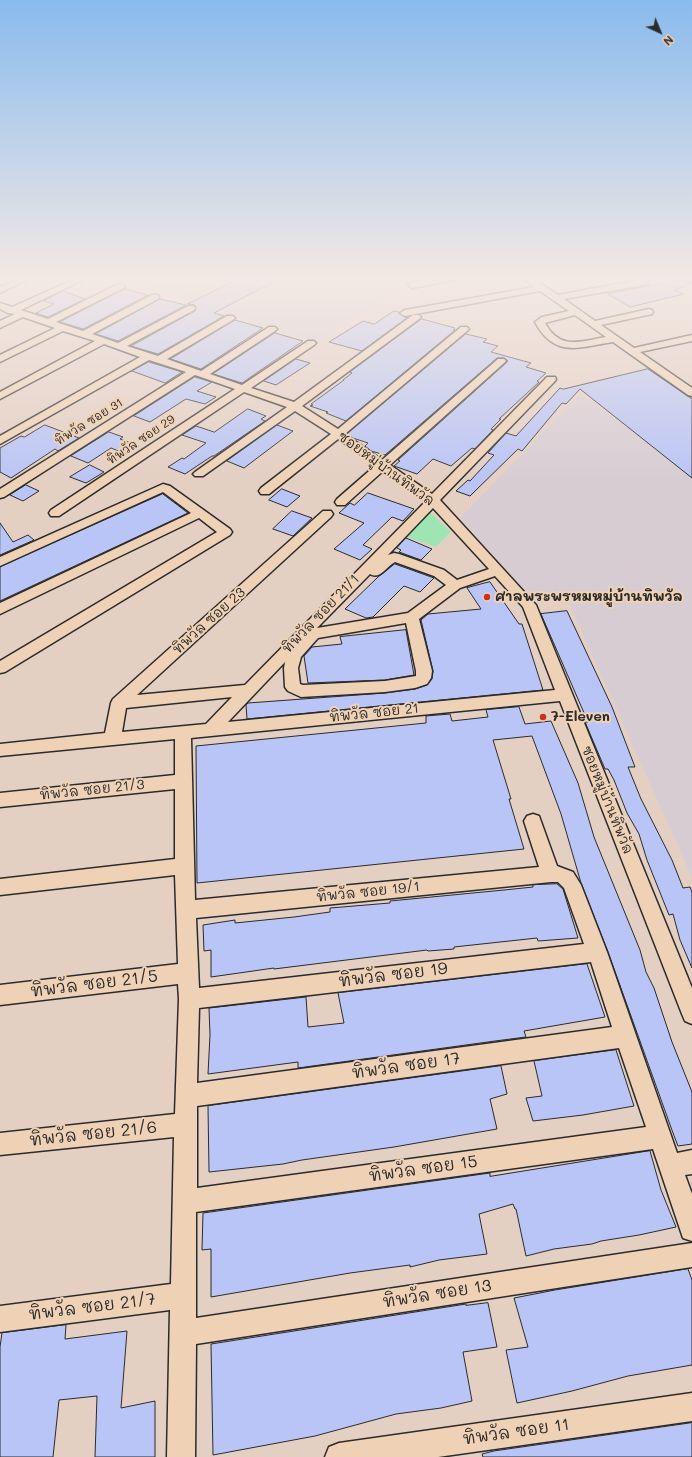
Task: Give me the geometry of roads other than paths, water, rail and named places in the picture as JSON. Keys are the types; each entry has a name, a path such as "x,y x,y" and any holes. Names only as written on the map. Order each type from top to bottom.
{"street":[{"path":"0,359 28,345"},
{"path":"0,396 96,345"},
{"name":"ซอยหมู่บ้านทิพวัล","path":"117,345 197,374 295,406 433,500 529,605 692,1014"},
{"path":"159,360 184,345"},
{"name":"ทิพวัล ซอย 31","path":"0,494 245,345"},
{"name":"ทิพวัล ซอย 29","path":"55,513 307,345"},
{"path":"199,474 378,345"},
{"path":"265,491 338,434 445,345"},
{"path":"565,345 576,345"},
{"path":"623,345 692,393"},
{"path":"632,351 660,345"},
{"path":"0,441 148,356"},
{"path":"341,502 381,465 501,361"},
{"name":"ทิพวัล ซอย 21/1","path":"211,729 551,379"},
{"path":"678,383 692,379"},
{"path":"0,562 163,488 226,532 0,668"},
{"path":"0,609 200,513"},
{"name":"ทิพวัล ซอย 23","path":"119,703 327,514"},
{"path":"333,630 331,621 333,616 384,562 394,557 439,573 455,585"},
{"path":"412,617 424,671 424,677 421,680 415,683 375,687 301,691 293,687 291,668 297,652 313,634 412,617 455,585 497,571"},
{"path":"112,740 119,703 248,690"},
{"name":"ทิพวัล ซอย 21","path":"0,750 564,695"},
{"path":"181,1457 186,1096 189,998 184,866 183,732"},
{"name":"ทิพวัล ซอย 21/3","path":"0,800 184,781"},
{"path":"533,821 551,874 563,875 572,885 597,952 660,1137 681,1164 692,1229"},
{"path":"0,886 184,866"},
{"name":"ทิพวัล ซอย 19/1","path":"186,910 551,874"},
{"name":"ทิพวัล ซอย 19","path":"189,998 597,952"},
{"name":"ทิพวัล ซอย 21/5","path":"0,995 188,973"},
{"name":"ทิพวัล ซอย 17","path":"186,1096 626,1036"},
{"name":"ทิพวัล ซอย 21/6","path":"0,1144 186,1124"},
{"name":"ทิพวัล ซอย 15","path":"185,1202 660,1137"},
{"name":"ทิพวัล ซอย 13","path":"183,1333 692,1254"},
{"name":"ทิพวัล ซอย 21/7","path":"0,1319 184,1295"},
{"name":"ทิพวัล ซอย 11","path":"339,1457 692,1407"}],"place":[{"name":"ศาลพระพรหมหมู่บ้านทิพวัล","path":"487,597"},
{"name":"7-Eleven","path":"543,717"}]}
